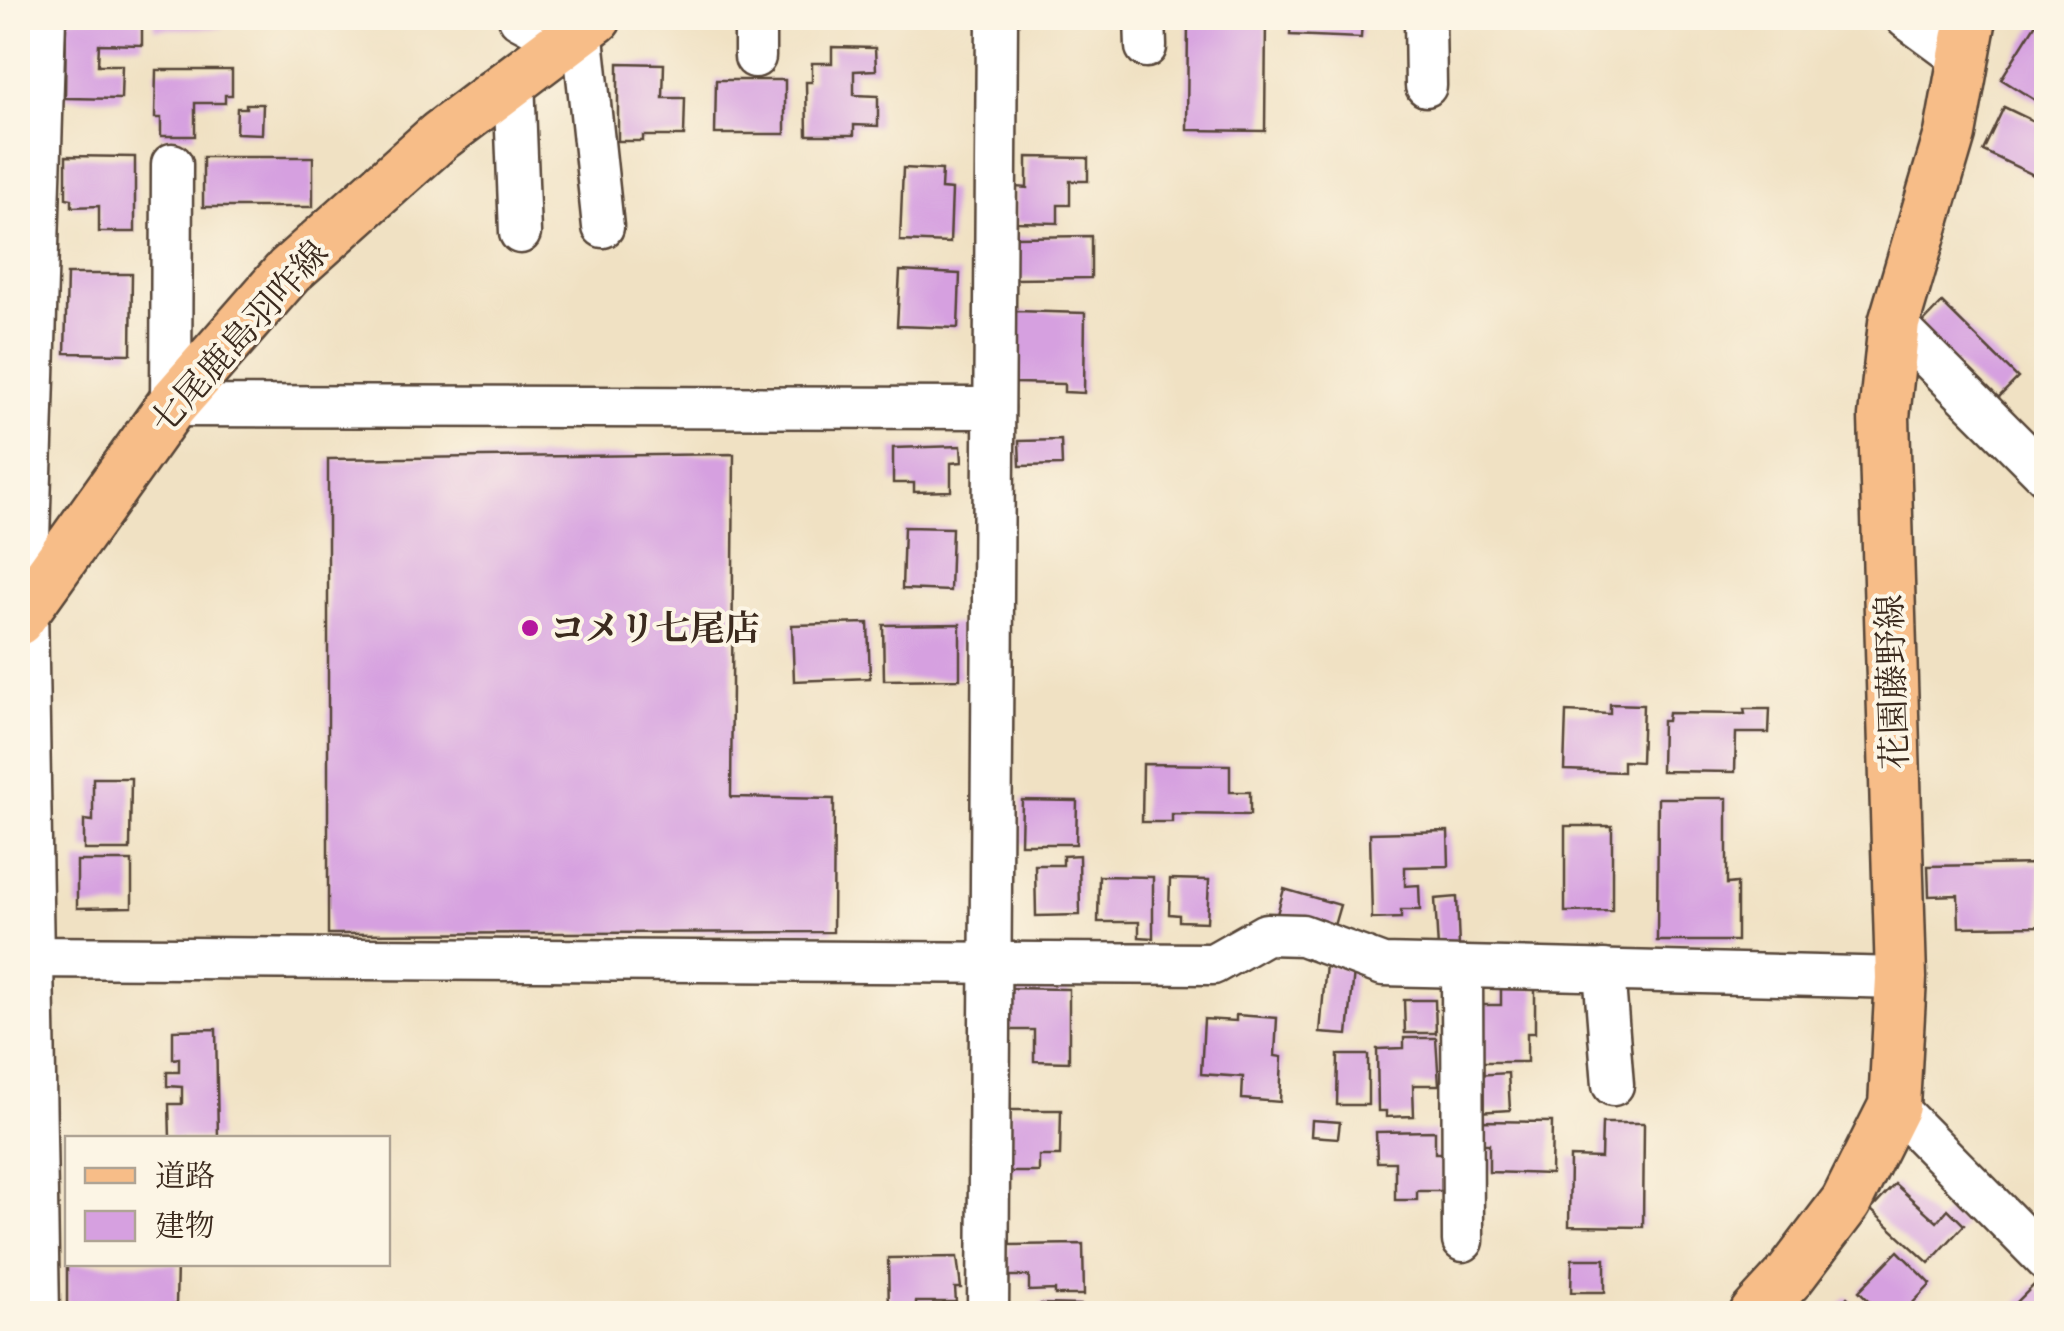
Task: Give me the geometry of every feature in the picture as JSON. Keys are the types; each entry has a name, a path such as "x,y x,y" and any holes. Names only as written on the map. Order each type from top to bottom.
{"main road":[{"name":"七尾鹿島羽咋線","path":"22,612 172,406 288,271 440,136 580,29"},
{"name":"花園藤野線","path":"1756,1314 1846,1202 1894,1106 1901,978 1884,417 1894,323 1950,134 1967,39"}],"street":[{"path":"38,1314 26,956 22,612 45,18"},
{"path":"519,18 580,29 603,227"},
{"path":"988,1314 997,18"},
{"path":"1426,18 1426,86"},
{"path":"1906,18 1967,39"},
{"path":"514,80 520,233"},
{"path":"172,164 172,406 994,408"},
{"path":"1894,323 2046,475"},
{"path":"26,956 1213,964 1266,934 1302,936 1384,965 1901,978"},
{"path":"1462,968 1462,1240"},
{"path":"1604,970 1613,1085"},
{"path":"1894,1106 2046,1260"}],"building":[{"path":"66,18 142,18 142,45 99,44 98,65 122,65 121,99 65,98"},
{"path":"154,18 222,18 222,28 154,29"},
{"path":"1188,18 1266,18 1265,131 1187,130"},
{"path":"1291,18 1362,18 1361,38 1290,35"},
{"path":"2036,23 2046,29 2046,107 2001,79"},
{"path":"832,47 875,48 876,70 854,71 854,95 878,96 878,126 854,125 854,135 807,135 806,82 812,82 812,63 832,63"},
{"path":"618,63 664,64 663,98 685,98 684,136 643,136 643,141 618,141"},
{"path":"156,70 232,70 232,95 225,95 225,103 195,103 195,136 161,136 161,118 155,118"},
{"path":"716,80 785,80 785,134 715,134"},
{"path":"246,104 263,104 262,134 236,133 237,108 246,108"},
{"path":"2004,107 2046,127 2044,180 1983,151"},
{"path":"66,156 135,157 135,232 99,232 99,206 72,207 72,199 66,198"},
{"path":"18,157 24,157 24,194 18,194"},
{"path":"203,157 313,157 313,207 203,207"},
{"path":"1027,157 1088,158 1088,181 1070,181 1070,205 1058,205 1058,223 1016,222 1016,187 1027,188"},
{"path":"903,168 942,170 941,189 952,190 950,243 900,241"},
{"path":"1091,236 1091,278 1014,279 1013,237"},
{"path":"900,271 960,274 958,328 897,326"},
{"path":"67,274 132,274 131,354 65,353"},
{"path":"1942,303 2018,378 1997,399 1916,330"},
{"path":"1015,311 1085,313 1084,393 1064,392 1064,384 1013,383"},
{"path":"1061,440 1062,465 1020,466 1019,441"},
{"path":"961,446 962,462 951,463 951,491 914,492 914,483 893,483 893,448"},
{"name":"コメリ七尾店","path":"734,454 731,797 834,799 833,932 328,934 328,459"},
{"path":"904,527 952,528 950,591 902,589"},
{"path":"868,623 870,678 794,681 792,625"},
{"path":"960,624 960,679 884,680 883,625"},
{"path":"1610,704 1643,705 1641,762 1623,761 1623,772 1564,770 1566,712 1610,714"},
{"path":"1744,709 1770,709 1769,733 1736,733 1735,772 1661,771 1662,721 1667,721 1668,713 1745,714"},
{"path":"1143,764 1230,765 1230,792 1250,792 1250,815 1172,814 1172,822 1142,822"},
{"path":"93,778 131,778 130,850 84,850 84,820 93,821"},
{"path":"1658,798 1727,798 1727,884 1737,883 1737,941 1657,941"},
{"path":"1022,800 1077,801 1076,844 1021,844"},
{"path":"1565,826 1612,826 1612,911 1565,912"},
{"path":"1448,831 1449,866 1405,867 1405,886 1419,885 1420,910 1401,910 1401,918 1372,919 1370,833"},
{"path":"1079,855 1080,915 1036,916 1035,865 1063,865 1063,856"},
{"path":"77,861 132,861 132,907 77,908"},
{"path":"2040,864 2042,926 1959,927 1958,895 1929,896 1928,866"},
{"path":"1099,876 1153,877 1153,938 1139,937 1139,922 1098,922"},
{"path":"1170,879 1209,880 1207,922 1179,921 1179,915 1169,914"},
{"path":"1284,889 1340,905 1333,929 1277,914"},
{"path":"1457,897 1459,948 1438,949 1435,899"},
{"path":"1326,964 1354,971 1348,1035 1320,1033"},
{"path":"1005,988 1069,989 1069,1062 1034,1061 1034,1030 1005,1030"},
{"path":"1501,989 1535,989 1535,1033 1527,1033 1527,1062 1476,1062 1476,1005 1501,1005"},
{"path":"1404,1000 1435,1000 1436,1033 1405,1033"},
{"path":"1236,1015 1277,1018 1275,1056 1282,1057 1280,1102 1242,1099 1243,1077 1201,1074 1204,1019 1236,1021"},
{"path":"216,1029 218,1136 170,1136 169,1104 182,1104 182,1087 167,1086 167,1072 179,1072 179,1058 173,1059 173,1030"},
{"path":"1404,1038 1436,1038 1439,1085 1413,1085 1414,1116 1386,1117 1386,1111 1378,1111 1377,1049 1404,1048"},
{"path":"1338,1055 1368,1055 1368,1105 1337,1105"},
{"path":"1508,1073 1510,1110 1477,1112 1475,1075"},
{"path":"1010,1110 1061,1110 1060,1156 1039,1156 1039,1172 1009,1172"},
{"path":"1312,1120 1340,1122 1338,1138 1311,1136"},
{"path":"1481,1121 1552,1122 1551,1174 1489,1172 1489,1144 1480,1144"},
{"path":"1602,1123 1644,1123 1643,1227 1569,1226 1570,1157 1601,1158"},
{"path":"1435,1131 1435,1153 1443,1153 1443,1191 1417,1191 1417,1200 1395,1200 1395,1162 1377,1162 1376,1132"},
{"path":"1895,1184 1937,1222 1948,1209 1964,1225 1929,1263 1871,1210"},
{"path":"1083,1244 1084,1295 1029,1291 1029,1276 1009,1276 1008,1245"},
{"path":"1898,1251 1931,1284 1902,1314 1882,1314 1859,1291"},
{"path":"957,1257 961,1288 955,1288 956,1302 916,1302 916,1314 889,1314 888,1258"},
{"path":"1572,1259 1605,1259 1605,1292 1571,1292"},
{"path":"67,1266 177,1266 176,1305 67,1304"},
{"path":"2034,1285 2046,1297 2046,1314 2021,1314 2013,1306"},
{"path":"1847,1297 1864,1314 1823,1314 1830,1307 1834,1311"},
{"path":"1041,1304 1082,1305 1082,1314 1041,1314"}],"place":[{"name":"コメリ七尾店","path":"530,628"}]}
